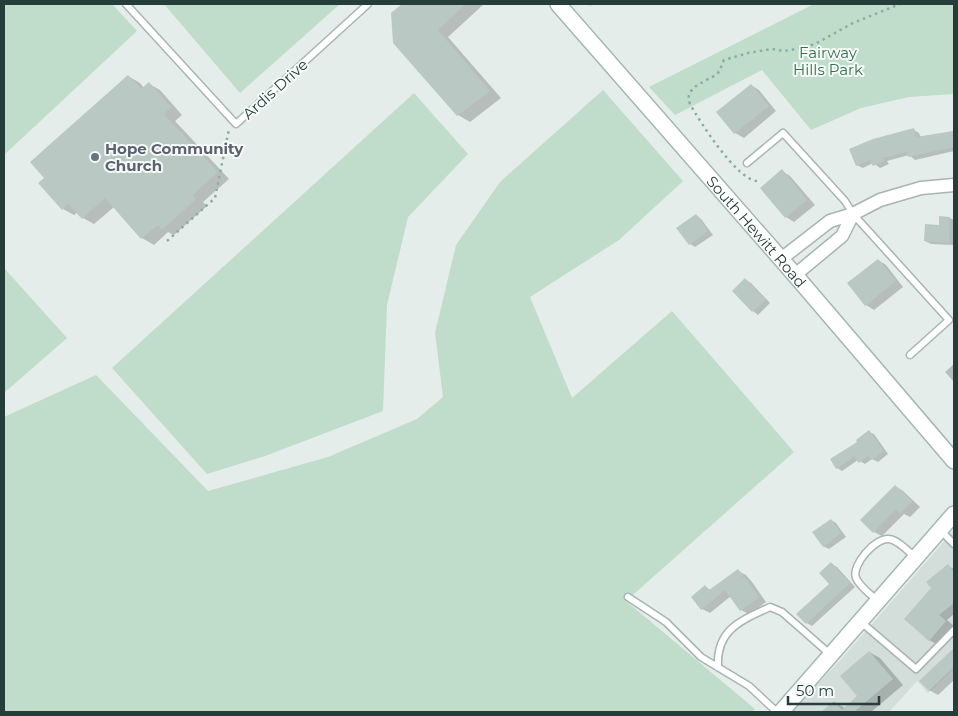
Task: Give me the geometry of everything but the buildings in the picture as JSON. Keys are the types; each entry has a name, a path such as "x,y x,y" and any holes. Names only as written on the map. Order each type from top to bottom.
{"main road":[{"name":"South Hewitt Road","path":"558,4 795,275 954,461"},
{"path":"779,712 954,514"}],"street":[{"path":"781,259 830,221 853,214 880,200 921,188 954,185"},
{"path":"795,275 842,236 853,214"}],"lane":[{"name":"Ardis Drive","path":"126,4 233,125 368,4"},
{"path":"747,163 783,133 949,320 910,356"},
{"path":"940,530 954,544"},
{"path":"878,601 866,591 856,578 855,571 858,562 876,543 890,539 916,558"},
{"path":"628,597 666,622 701,657 749,686 779,712"},
{"path":"718,667 717,653 724,635 744,619 770,607 782,612 830,654"},
{"path":"860,621 916,669 954,630"}],"path":[{"path":"757,181 752,181 744,176 717,146 690,104 688,99 689,93 694,87 718,73 724,60 748,53 772,49 796,50 815,44 853,23 900,4"},
{"path":"167,241 215,198 233,125"}],"shaded area":[{"path":"954,530 954,668 928,693 917,681 889,712 791,712 845,655"}],"green space":[{"path":"4,4 112,4 137,31 4,155"},
{"path":"164,4 340,4 240,93"},
{"name":"Fairway Hills Park","path":"814,4 954,4 954,94 909,97 861,108 811,130 762,70 675,115 649,87"},
{"path":"603,90 683,181 619,240 530,297 572,398 672,311 794,452 626,601 755,709 752,712 4,712 4,417 96,375 208,491 328,457 417,419 443,397 435,333 456,245 500,182"},
{"path":"414,93 468,154 408,217 387,305 383,411 265,456 207,474 112,368"},
{"path":"4,268 67,338 4,393"}],"place":[{"name":"Hope Community Church","path":"95,157"}]}
